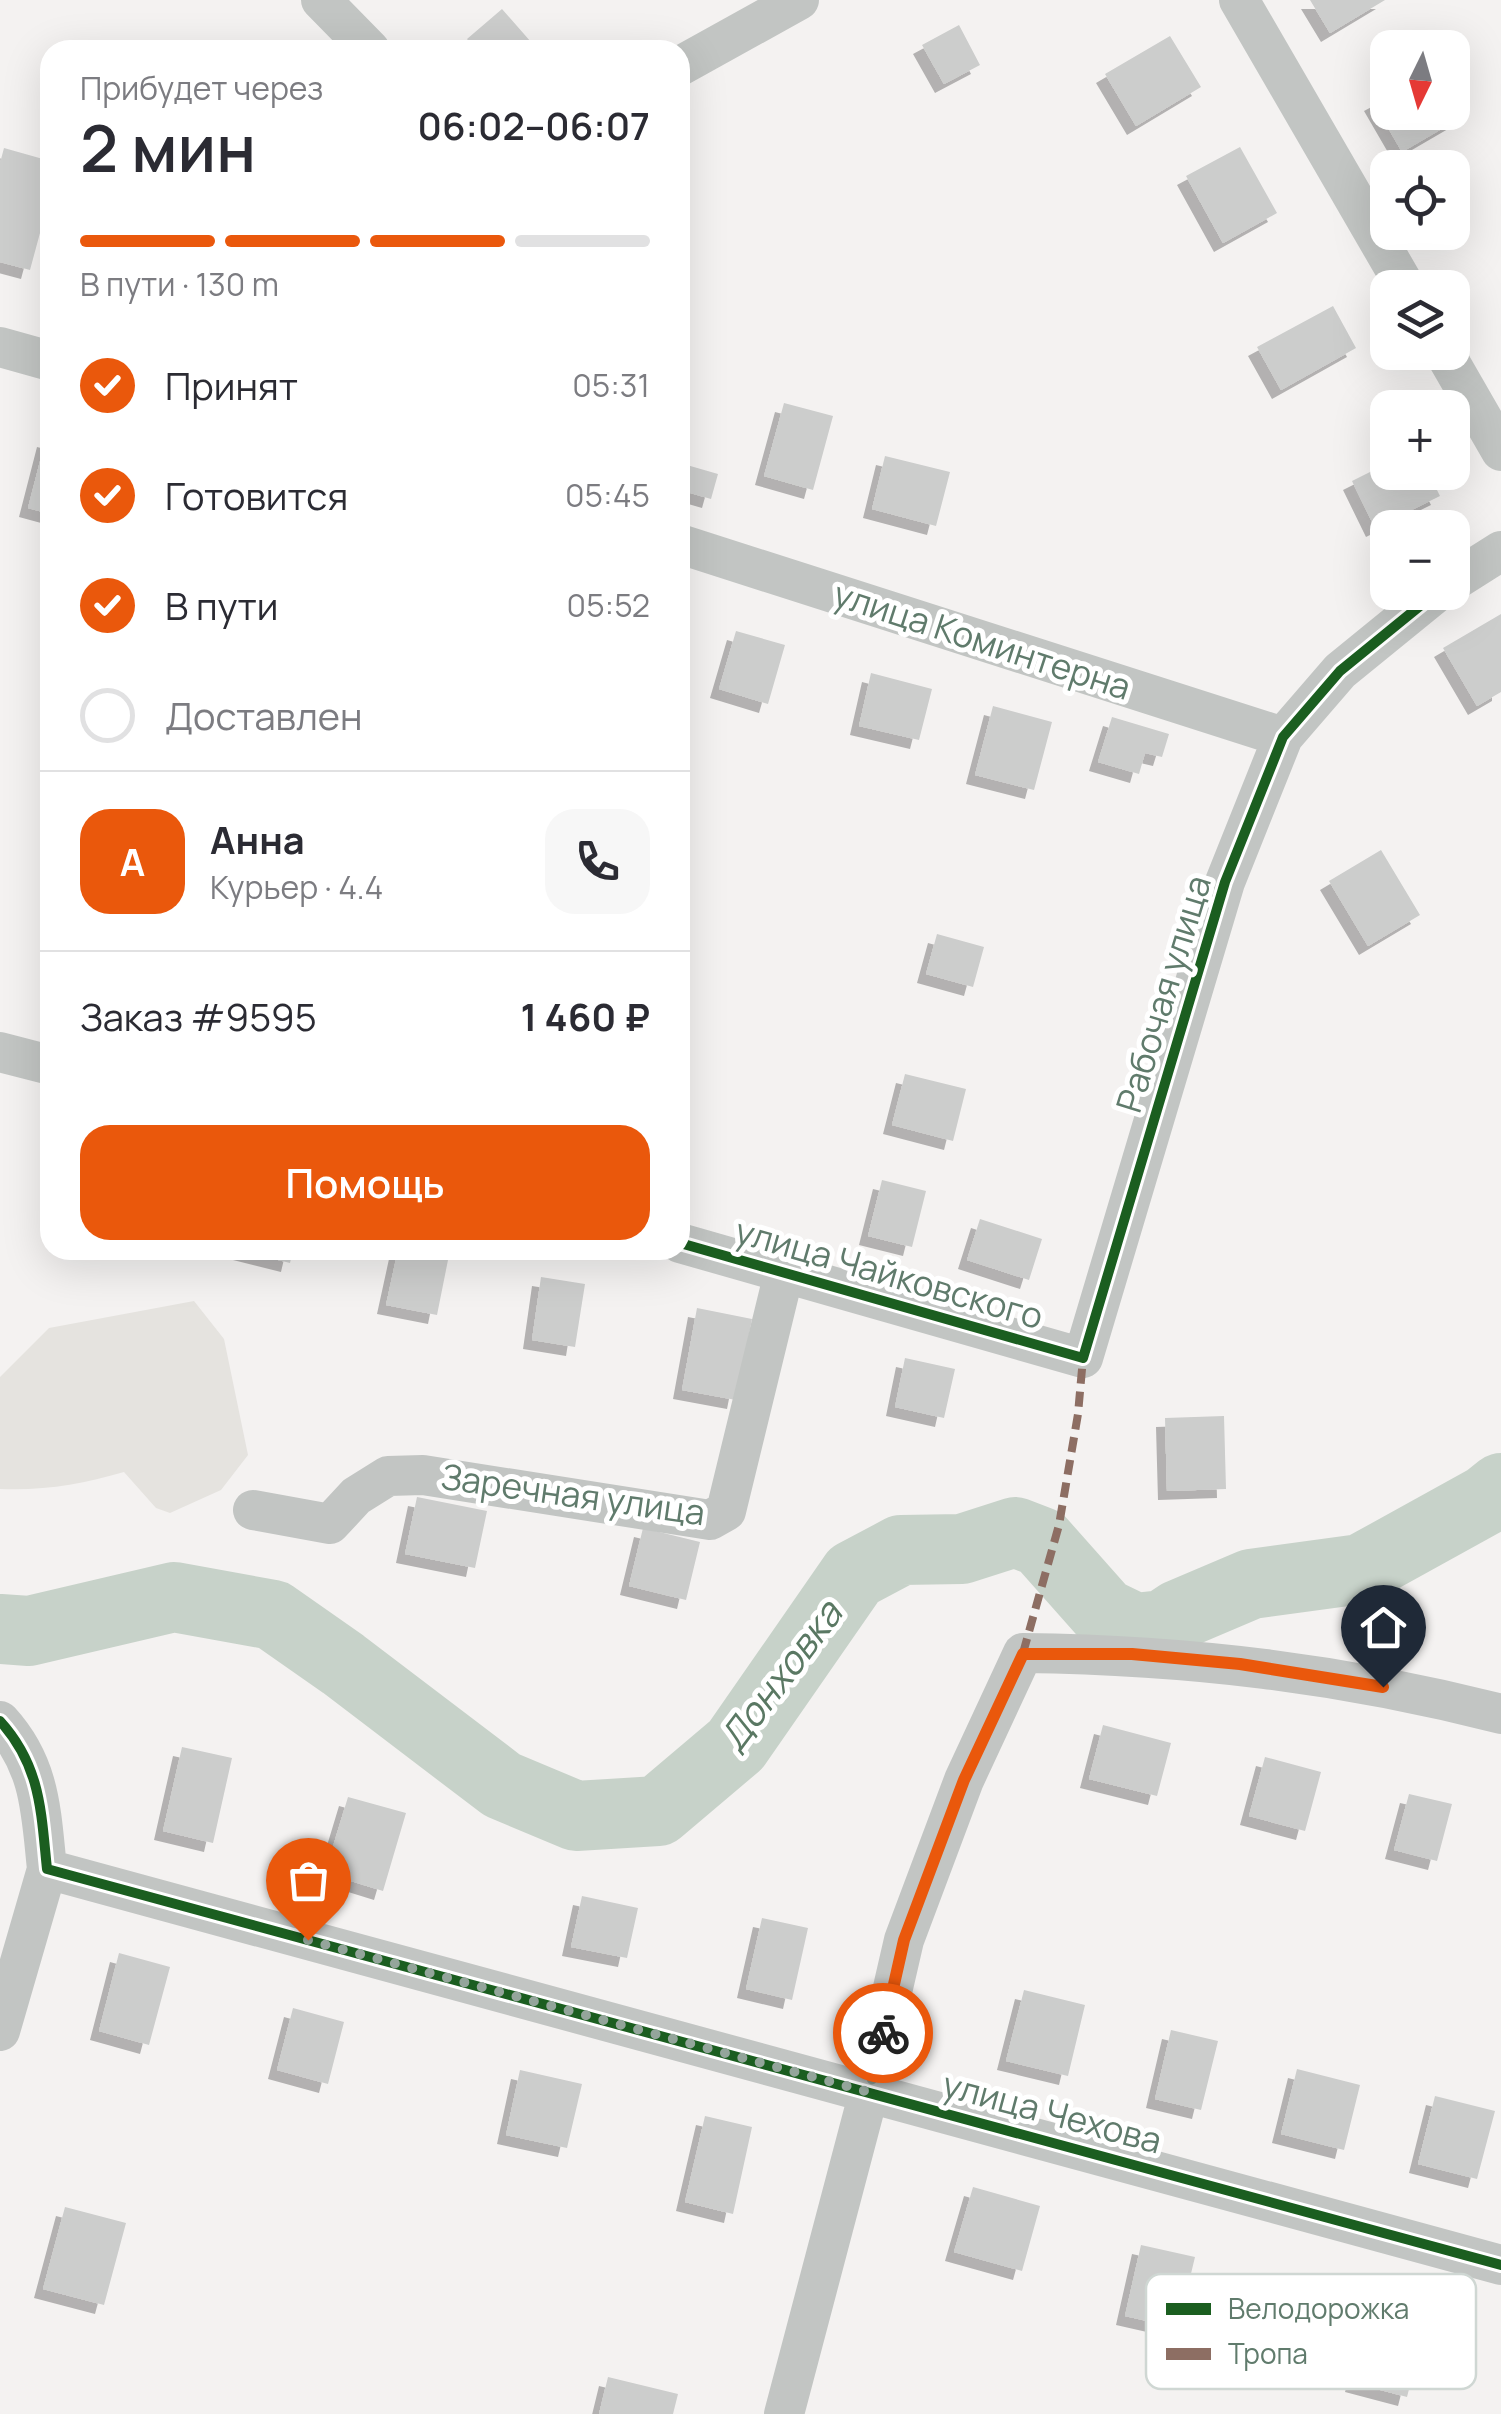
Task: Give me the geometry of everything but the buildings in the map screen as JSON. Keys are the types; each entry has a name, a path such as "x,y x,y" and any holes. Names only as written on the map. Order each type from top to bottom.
{"street":[{"path":"321,0 360,40"},
{"path":"690,60 799,0"},
{"path":"1239,0 1396,270"},
{"path":"0,347 40,357"},
{"path":"1454,370 1501,451"},
{"name":"улица Коминтерна","path":"690,547 1283,737"},
{"path":"1470,571 1501,551"},
{"name":"Рабочая улица","path":"1084,1358 1225,882 1283,737 1340,671 1415,610"},
{"path":"0,1052 40,1062"},
{"name":"улица Чайковского","path":"690,1246 1084,1358"},
{"name":"Заречная улица","path":"253,1510 330,1524 356,1496 388,1476 424,1475 710,1520 726,1511 784,1273"},
{"path":"784,2414 869,2092 904,1940 964,1780 1023,1654 1132,1654 1240,1664 1418,1692 1501,1714"},
{"path":"0,1721 18,1740 38,1787 47,1869 0,2032"},
{"name":"улица Чехова","path":"47,1869 1501,2264"}],"shaded area":[{"path":"194,1301 224,1339 248,1455 221,1490 170,1513 156,1508 124,1472 63,1486 0,1489 0,1377 49,1328"}],"waterway":[{"name":"Донховка","path":"0,1629 29,1631 174,1597 273,1615 502,1785 576,1816 658,1811 736,1745 854,1575 901,1550 962,1549 1015,1532 1041,1542 1104,1613 1135,1628 1163,1625 1251,1584 1361,1569 1501,1488"}],"marked path":[{"path":"1023,1653 1059,1525 1078,1414 1083,1358"}],"cycle path":[{"path":"690,1246 1083,1358 1225,882 1283,737 1340,671 1415,610"},
{"path":"0,1721 24,1755 37,1790 47,1869 1501,2265"}],"way so far":[{"path":"308,1940 869,2092 883,2033"}],"route":[{"path":"883,2033 904,1940 964,1780 1023,1654 1132,1654 1240,1664 1383,1687"}]}
